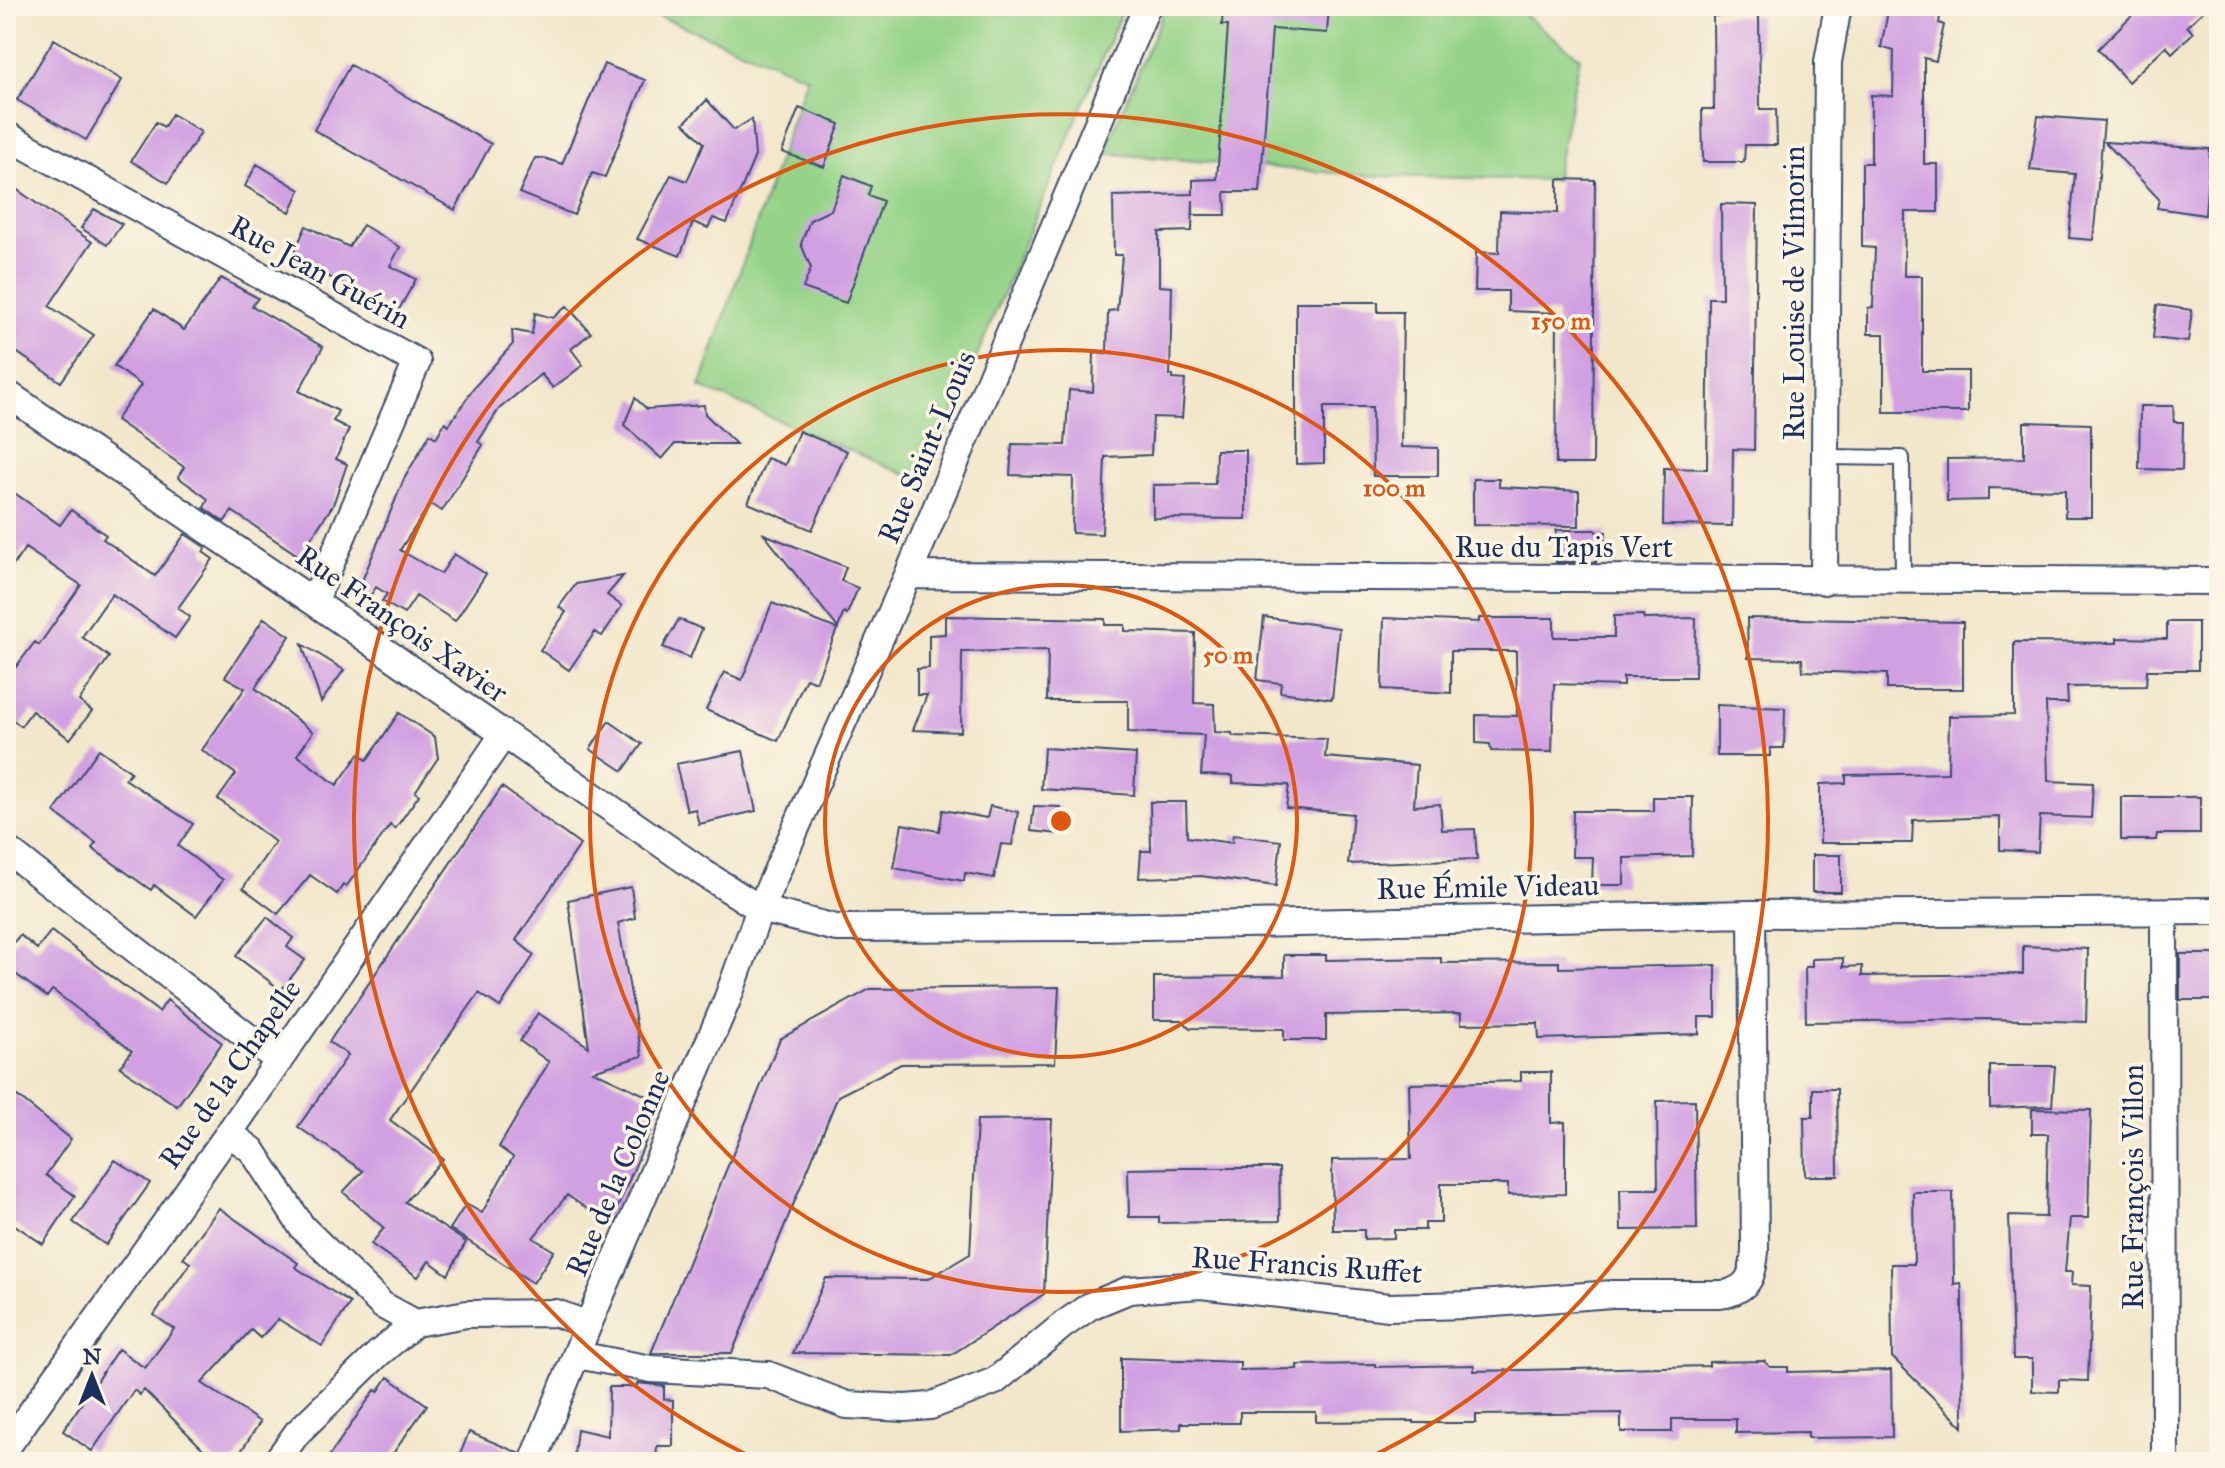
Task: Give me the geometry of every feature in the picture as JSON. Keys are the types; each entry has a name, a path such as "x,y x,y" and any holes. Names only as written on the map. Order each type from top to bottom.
{"street":[{"name":"Rue Saint-Louis","path":"760,909 908,575 1147,6"},
{"name":"Rue Louise de Vilmorin","path":"1824,581 1828,62 1838,6"},
{"name":"Rue Jean Guérin","path":"6,135 417,362 314,602"},
{"name":"Rue François Xavier","path":"6,393 760,909"},
{"name":"Rue du Tapis Vert","path":"908,575 2219,581"},
{"name":"Rue de la Chapelle","path":"6,1448 229,1133 504,734"},
{"path":"6,849 279,1061"},
{"name":"Rue Émile Videau","path":"760,909 836,928 1094,927 1752,914 2219,911"},
{"name":"Rue de la Colonne","path":"533,1462 727,1000 760,909"},
{"name":"Rue François Villon","path":"2164,912 2165,1462"},
{"name":"Rue Francis Ruffet","path":"577,1355 651,1369 768,1375 847,1405 905,1408 930,1406 995,1381 1090,1306 1129,1290 1201,1285 1389,1307 1468,1305 1612,1294 1726,1294 1739,1290 1748,1283 1754,1270 1755,1251 1752,914"},
{"path":"229,1133 252,1150 302,1227 382,1305 415,1323"},
{"path":"276,1462 297,1433 378,1354 415,1323 467,1314 556,1313 588,1325"}],"lane":[{"path":"1825,457 1902,458 1903,580"}],"green space":[{"path":"634,6 1124,6 924,482 700,387 807,77"},
{"path":"1166,6 1512,6 1580,57 1555,180 1371,176 1104,153"}],"building":[{"path":"1223,6 1329,6 1327,33 1272,29 1260,192 1225,192 1226,215 1193,215 1193,200 1192,231 1159,232 1159,286 1172,287 1170,375 1173,379 1185,380 1182,418 1153,417 1151,455 1105,457 1102,534 1072,533 1073,477 1010,475 1012,444 1065,445 1069,390 1093,392 1094,353 1107,354 1108,311 1117,310 1122,255 1114,255 1113,196 1193,194 1193,180 1217,179 1228,25 1222,25"},
{"path":"1889,6 1942,6 1939,23 1944,25 1936,61 1924,58 1924,164 1938,164 1938,212 1905,212 1904,276 1922,276 1922,371 1968,371 1968,412 1884,412 1884,334 1868,334 1868,308 1873,307 1875,248 1862,247 1862,163 1871,163 1871,95 1893,96 1894,51 1881,47"},
{"path":"2151,6 2209,6 2187,26 2193,33 2172,53 2166,46 2128,82 2098,49 2137,10 2141,15"},
{"path":"1713,16 1759,16 1760,109 1776,109 1777,145 1745,145 1744,162 1703,162 1702,109 1714,109"},
{"path":"54,39 122,80 86,140 17,100"},
{"path":"604,64 645,80 605,177 592,173 574,215 519,193 535,158 562,164"},
{"path":"350,65 491,144 455,210 314,130"},
{"path":"707,100 734,130 752,119 755,156 727,223 713,218 708,228 693,222 680,256 637,239 671,175 687,181 704,143 684,123"},
{"path":"799,108 840,124 824,167 782,152"},
{"path":"172,114 201,132 168,183 131,161 156,122 164,127"},
{"path":"2038,116 2104,121 2093,240 2069,238 2075,174 2030,170"},
{"path":"2105,142 2210,149 2205,215 2157,208 2159,199"},
{"path":"257,164 300,190 290,212 245,186"},
{"path":"844,175 871,186 868,195 883,201 846,303 803,288 811,268 801,244 810,220 831,210"},
{"path":"1558,179 1595,180 1593,464 1556,464 1557,313 1508,311 1508,291 1475,291 1476,252 1499,253 1500,211 1558,213"},
{"path":"6,182 92,242 49,306 94,335 61,382 6,345"},
{"path":"1721,204 1757,205 1754,450 1733,449 1732,526 1663,525 1664,468 1707,469 1709,298 1722,298"},
{"path":"94,209 122,224 107,245 81,228"},
{"path":"363,225 400,247 390,266 416,279 397,313 292,257 306,226 349,247"},
{"path":"221,278 258,298 252,306 323,347 299,391 338,411 333,421 349,429 336,459 347,464 333,505 299,556 232,511 224,522 204,508 208,499 178,477 184,467 116,420 141,385 114,366 154,309 184,330"},
{"path":"1296,302 1378,302 1378,312 1403,312 1401,447 1438,448 1438,476 1373,476 1372,407 1324,407 1324,463 1296,464"},
{"path":"2157,305 2192,310 2188,342 2153,338"},
{"path":"567,306 591,333 571,349 583,365 553,388 541,374 499,409 478,442 483,445 442,511 430,504 400,550 441,574 454,554 486,574 455,621 416,596 404,614 382,601 387,594 376,587 368,599 357,593 404,479 430,434 436,438 445,422 449,425 476,385 513,344 512,330 532,334 535,313 553,318"},
{"path":"635,398 647,409 704,405 705,414 736,444 675,444 662,459 624,425"},
{"path":"2140,406 2173,406 2174,422 2183,422 2182,470 2139,469"},
{"path":"2024,422 2091,424 2091,517 2065,517 2065,490 1988,488 1988,500 1947,501 1947,459 2024,458"},
{"path":"799,431 847,451 812,530 748,503 767,458 785,465"},
{"path":"1216,450 1246,450 1246,519 1153,518 1153,485 1215,484"},
{"path":"1473,479 1499,479 1499,487 1579,491 1579,526 1473,525"},
{"path":"6,487 60,525 71,510 106,535 103,539 155,576 185,534 206,548 203,552 213,559 178,608 190,617 175,638 112,594 82,637 109,657 79,701 92,711 70,739 32,711 21,726 6,715 6,680 35,642 39,645 81,585 25,548 6,576"},
{"path":"1556,530 1606,532 1603,556 1597,557 1596,562 1556,562"},
{"path":"764,534 846,567 841,581 858,588 838,628"},
{"path":"623,576 607,595 622,606 602,636 595,632 569,670 540,650 566,612 559,607 576,584"},
{"path":"772,603 837,629 816,682 806,678 778,741 706,710 724,672 742,680"},
{"path":"1643,615 1644,619 1696,618 1695,677 1623,677 1623,686 1554,684 1552,752 1491,751 1490,744 1476,743 1476,715 1517,716 1516,651 1451,651 1451,693 1382,689 1384,618 1479,622 1479,618 1554,618 1554,637 1614,637 1614,616"},
{"path":"945,616 1105,619 1105,625 1125,625 1125,631 1195,633 1194,703 1214,704 1215,732 1232,733 1233,736 1327,739 1325,757 1417,765 1414,806 1440,804 1442,830 1475,829 1477,859 1348,864 1353,814 1286,808 1289,785 1233,783 1233,776 1201,775 1204,735 1128,732 1128,701 1047,701 1048,650 962,652 961,732 913,730 927,695 917,695 917,669 929,668 929,635 945,634"},
{"path":"1264,617 1339,628 1332,699 1280,692 1281,683 1257,680"},
{"path":"264,618 290,636 255,688 313,732 297,755 337,785 359,754 367,760 399,713 435,737 438,758 415,792 419,795 395,829 390,825 346,887 343,885 337,894 310,875 278,914 243,888 275,842 218,799 236,774 202,750 245,688 225,677"},
{"path":"1747,618 1963,622 1963,689 1887,689 1887,674 1803,671 1802,659 1748,658"},
{"path":"679,619 702,629 690,658 663,647"},
{"path":"2167,622 2198,622 2198,670 2147,670 2146,686 2067,687 2068,703 2046,703 2048,781 2093,783 2091,818 2040,816 2038,852 2000,850 2000,817 1913,820 1912,843 1820,843 1820,784 1846,783 1846,775 1948,773 1949,716 2014,715 2014,642 2117,643 2117,638 2167,639"},
{"path":"302,644 344,670 321,702"},
{"path":"1717,705 1785,708 1784,748 1770,748 1770,756 1717,756"},
{"path":"609,721 642,744 623,771 590,749"},
{"path":"1044,748 1136,754 1134,795 1041,789"},
{"path":"99,749 131,772 125,779 193,824 178,846 223,880 196,916 154,885 151,890 92,848 96,843 54,812"},
{"path":"743,751 756,811 699,824 695,809 687,811 676,764"},
{"path":"502,787 580,845 516,940 534,955 500,1007 479,993 390,1120 443,1159 405,1202 466,1242 448,1275 429,1261 418,1277 371,1244 384,1228 343,1192 363,1171 298,1127 348,1055 329,1042"},
{"path":"1653,797 1693,797 1692,856 1624,858 1624,885 1592,885 1593,857 1572,857 1573,811 1653,811"},
{"path":"2121,797 2200,797 2200,834 2157,834 2156,840 2121,840"},
{"path":"1150,802 1186,802 1187,837 1232,843 1233,835 1281,841 1276,886 1201,876 1139,878 1141,851 1151,851"},
{"path":"990,806 1018,812 1012,845 1001,844 994,878 965,873 964,881 894,868 902,824 939,831 943,810 987,818"},
{"path":"1034,806 1061,807 1059,834 1031,831"},
{"path":"1812,855 1841,855 1841,892 1812,892"},
{"path":"631,887 635,918 618,923 642,1056 593,1071 662,1103 610,1225 567,1195 533,1238 554,1251 533,1283 450,1229 466,1204 482,1213 513,1157 499,1147 549,1062 520,1041 538,1013 589,1047 568,900"},
{"path":"267,917 293,938 287,947 305,960 281,990 236,956"},
{"path":"51,931 159,1012 167,1000 222,1043 177,1106 120,1067 132,1051 54,991 47,997 6,967 6,951 20,935 37,949"},
{"path":"2023,946 2088,949 2086,1022 1989,1019 1806,1022 1805,967 1812,967 1812,959 1843,958 1843,967 1862,966 1862,976 2023,974"},
{"path":"2180,954 2219,954 2219,1000 2180,1000"},
{"path":"1284,955 1326,955 1326,960 1441,958 1441,963 1559,962 1559,968 1716,965 1716,1017 1699,1017 1699,1034 1539,1039 1538,1023 1461,1024 1461,1013 1326,1015 1326,1040 1284,1040 1284,1029 1190,1028 1182,1020 1154,1020 1154,977 1284,976"},
{"path":"1059,987 1055,1063 901,1064 838,1096 732,1353 651,1353 780,1039 870,989"},
{"path":"1990,1066 2055,1066 2052,1106 1990,1108"},
{"path":"1521,1072 1551,1072 1551,1123 1565,1122 1565,1194 1508,1195 1508,1184 1441,1184 1441,1223 1425,1223 1425,1230 1394,1230 1394,1238 1364,1239 1364,1230 1333,1230 1332,1160 1411,1159 1409,1084 1521,1081"},
{"path":"6,1087 71,1139 46,1175 75,1196 43,1244 6,1219"},
{"path":"1813,1089 1837,1089 1838,1176 1805,1176 1804,1117 1813,1117"},
{"path":"1695,1100 1697,1229 1621,1230 1620,1189 1658,1189 1657,1101"},
{"path":"2032,1109 2091,1110 2088,1218 2070,1218 2065,1272 2072,1272 2071,1285 2091,1286 2088,1381 2059,1380 2059,1392 2032,1391 2032,1359 2013,1359 2009,1216 2046,1217 2048,1134 2032,1134"},
{"path":"1052,1119 1044,1294 951,1355 793,1353 826,1278 928,1279 970,1254 977,1120"},
{"path":"115,1160 150,1183 106,1245 73,1222"},
{"path":"1279,1168 1280,1221 1159,1223 1159,1217 1129,1217 1128,1169"},
{"path":"1913,1192 1953,1192 1954,1284 1961,1283 1962,1294 1963,1427 1892,1357 1891,1264 1914,1264"},
{"path":"219,1208 298,1263 295,1267 350,1303 322,1346 278,1319 260,1338 251,1330 202,1383 260,1422 234,1462 216,1462 144,1390 140,1395 134,1390 92,1451 63,1431 118,1349 145,1368 174,1329 154,1315 190,1263 183,1258"},
{"path":"1121,1358 1240,1362 1240,1370 1297,1369 1297,1365 1375,1364 1375,1367 1474,1365 1474,1371 1709,1366 1709,1362 1764,1361 1770,1367 1788,1367 1788,1372 1891,1370 1892,1437 1808,1438 1808,1432 1736,1433 1736,1419 1672,1419 1672,1432 1621,1432 1621,1413 1476,1415 1476,1423 1414,1423 1316,1422 1316,1412 1240,1412 1240,1423 1181,1423 1181,1429 1121,1431"},
{"path":"388,1377 427,1405 387,1462 325,1462 375,1390 378,1392"},
{"path":"638,1383 664,1386 664,1399 673,1400 673,1446 657,1446 656,1462 608,1462 608,1458 574,1455 577,1429 608,1436 609,1387 636,1387"},
{"path":"469,1432 519,1453 517,1462 457,1462"}]}
